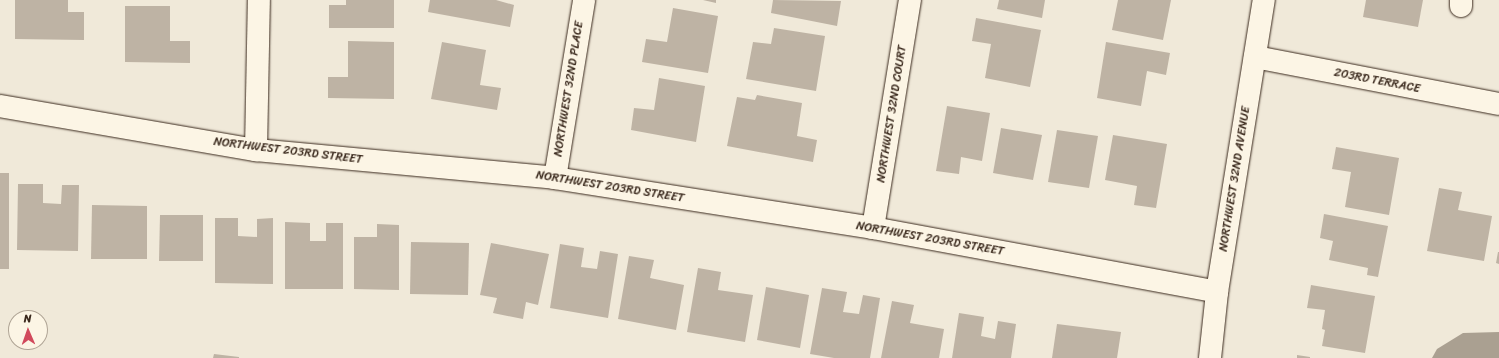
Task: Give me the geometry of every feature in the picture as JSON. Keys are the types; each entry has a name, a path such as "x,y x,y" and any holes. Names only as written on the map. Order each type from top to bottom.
{"street":[{"path":"256,150 259,0"},
{"name":"NORTHWEST 32ND PLACE","path":"555,178 584,0"},
{"name":"NORTHWEST 32ND COURT","path":"873,228 910,0"},
{"name":"NORTHWEST 32ND AVENUE","path":"1210,358 1217,292 1264,0"},
{"name":"203RD TERRACE","path":"1255,57 1499,104"},
{"name":"NORTHWEST 203RD STREET","path":"0,106 256,150 555,178 873,228 1217,292"}],"shaded area":[{"path":"1499,332 1499,358 1432,358 1437,349 1463,333"}],"building":[{"path":"15,0 68,0 68,12 84,12 84,40 15,39"},
{"path":"346,0 394,0 394,28 329,28 329,5 346,5"},
{"path":"430,0 496,0 514,5 510,27 428,12"},
{"path":"703,0 716,0 716,3"},
{"path":"773,0 841,1 837,26 771,13"},
{"path":"999,0 1045,0 1042,18 997,9"},
{"path":"1118,0 1171,0 1163,40 1112,30"},
{"path":"1366,0 1423,0 1418,27 1363,17"},
{"path":"125,6 170,6 170,41 190,41 190,63 125,62"},
{"path":"673,8 718,16 708,73 642,62 646,39 667,42"},
{"path":"976,18 1041,30 1030,87 985,78 991,44 972,41"},
{"path":"774,28 825,36 816,91 746,79 753,42 771,44"},
{"path":"348,41 394,42 394,99 328,98 328,77 348,77"},
{"path":"442,42 486,50 480,85 501,88 497,110 431,99"},
{"path":"1106,42 1170,53 1166,75 1147,71 1141,106 1097,98"},
{"path":"659,78 705,86 696,142 631,130 634,108 654,110"},
{"path":"757,95 802,103 797,136 817,140 813,162 727,146 737,97 755,100"},
{"path":"947,106 990,113 982,161 961,157 959,174 936,171"},
{"path":"1001,128 1042,135 1033,180 993,173"},
{"path":"1057,130 1098,136 1089,188 1048,182"},
{"path":"1113,135 1167,144 1156,208 1134,205 1137,186 1105,180"},
{"path":"1336,147 1399,158 1389,215 1345,207 1351,172 1332,169"},
{"path":"0,173 9,173 9,269 0,269"},
{"path":"18,184 43,184 43,203 61,204 62,185 79,185 78,251 17,250"},
{"path":"1439,188 1462,192 1458,210 1492,216 1484,261 1427,251"},
{"path":"92,205 147,206 147,259 91,259"},
{"path":"1324,214 1388,226 1378,277 1367,275 1368,268 1329,260 1333,241 1320,238"},
{"path":"160,215 203,215 203,261 159,261"},
{"path":"215,218 238,218 238,236 257,237 257,219 273,218 273,284 215,283"},
{"path":"285,222 310,223 310,241 326,241 326,223 343,223 343,289 285,289"},
{"path":"377,224 399,225 399,290 354,289 354,237 377,237"},
{"path":"411,242 469,243 468,295 410,294"},
{"path":"491,243 549,254 538,305 526,302 523,319 493,313 497,298 480,295"},
{"path":"560,244 584,248 581,267 597,269 600,251 618,254 608,318 550,308"},
{"path":"1499,252 1499,264 1496,263"},
{"path":"629,256 654,260 650,278 684,285 676,330 618,319"},
{"path":"698,268 721,272 718,290 753,295 745,342 687,332"},
{"path":"1311,285 1375,296 1365,353 1322,346 1325,330 1322,329 1325,310 1307,308"},
{"path":"766,287 809,295 800,348 757,340"},
{"path":"822,288 847,292 843,312 859,314 863,295 880,298 870,358 834,358 810,354"},
{"path":"892,301 914,305 910,323 944,329 939,358 881,358"},
{"path":"959,313 984,317 981,336 995,339 998,321 1016,324 1011,358 952,358"},
{"path":"1057,324 1121,332 1117,358 1052,358"},
{"path":"214,354 239,357 239,358 213,358"},
{"path":"1297,355 1310,357 1310,358 1297,358"}]}
